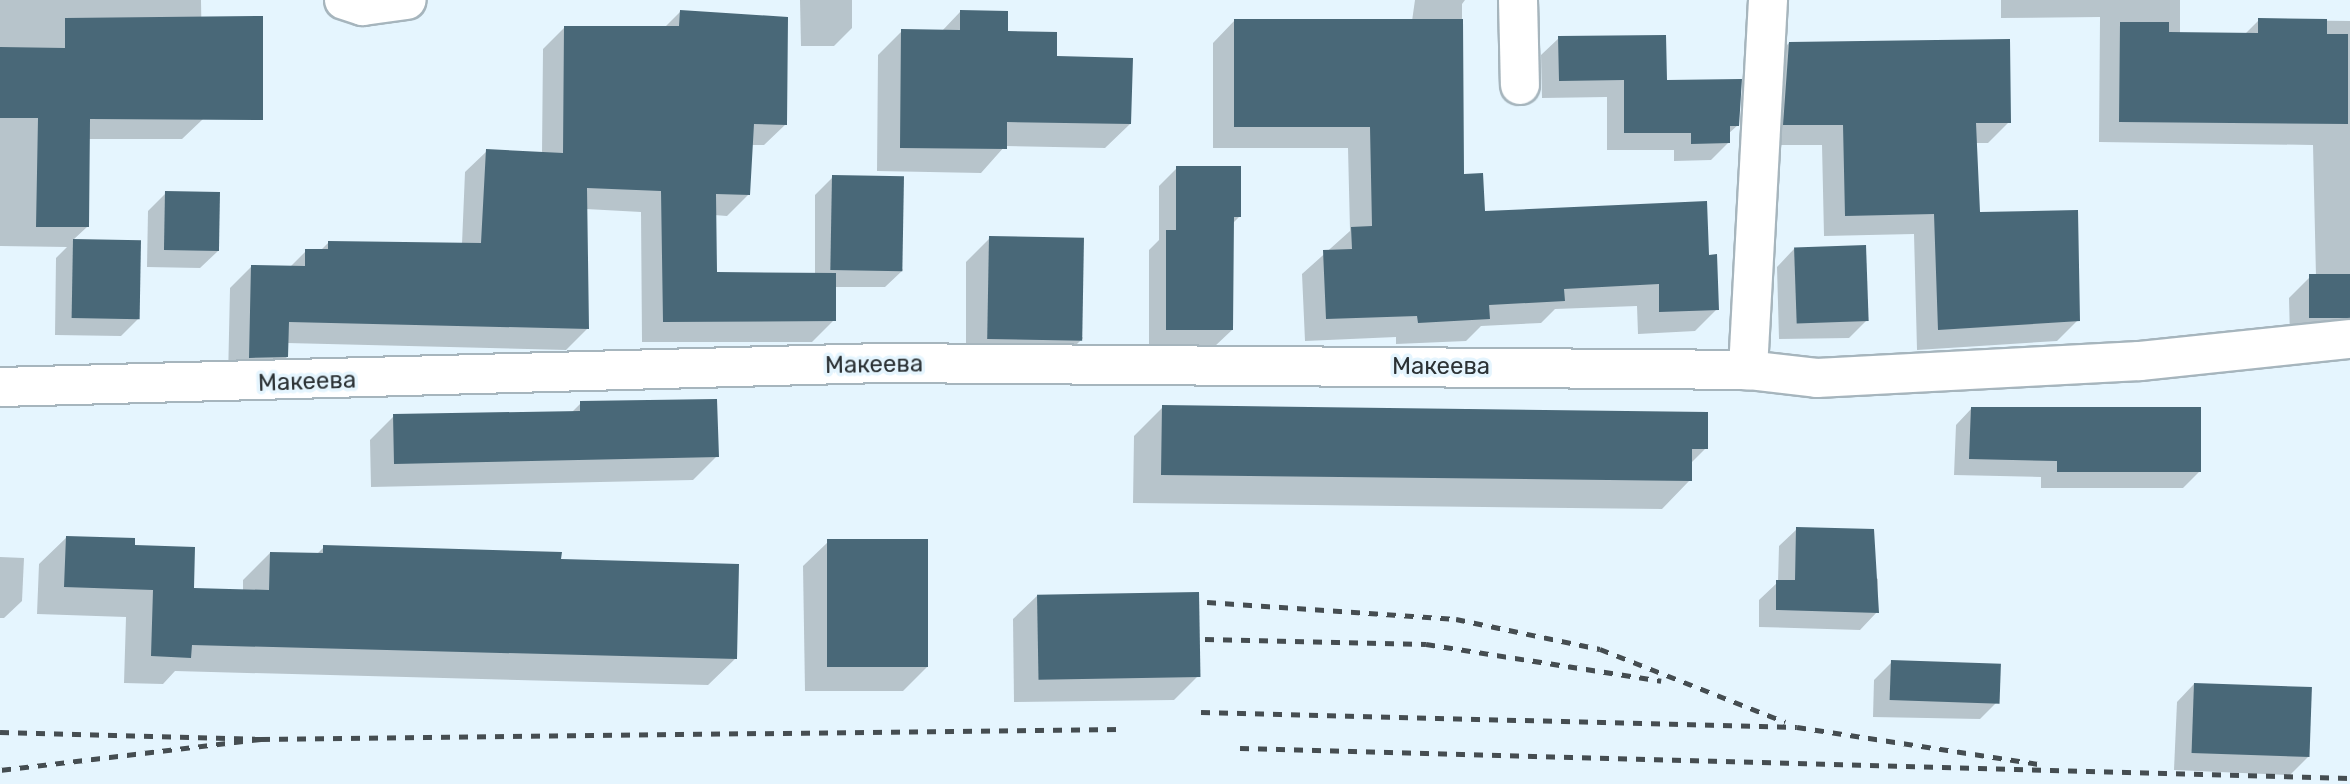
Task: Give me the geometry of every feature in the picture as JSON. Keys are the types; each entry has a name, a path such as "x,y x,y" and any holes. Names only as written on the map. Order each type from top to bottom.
{"street":[{"path":"344,0 363,6 407,0"},
{"path":"1518,0 1520,85"},
{"path":"1748,370 1768,0"},
{"name":"Макеева","path":"0,387 259,383 884,363 1748,370 1817,378 2140,361 2350,339"}],"building":[{"path":"680,10 788,17 787,125 754,124 750,195 716,194 717,272 836,273 836,321 663,322 661,191 587,188 589,329 289,322 288,357 249,358 251,265 305,266 305,249 328,249 328,241 481,243 486,149 563,153 564,26 679,26"},
{"path":"960,10 1008,11 1008,31 1057,32 1057,56 1133,58 1131,124 1007,122 1007,149 900,148 901,29 960,30"},
{"path":"263,16 263,120 90,119 89,227 36,227 38,118 0,118 0,47 65,48 65,18"},
{"path":"2258,18 2327,19 2327,34 2348,34 2348,124 2119,122 2120,22 2169,22 2169,32 2258,33"},
{"path":"1234,19 1463,19 1464,174 1483,173 1485,211 1707,201 1709,255 1717,254 1719,310 1659,312 1659,284 1564,289 1565,301 1489,305 1490,319 1418,323 1417,316 1326,319 1323,250 1352,249 1351,227 1372,226 1370,127 1234,127"},
{"path":"1666,35 1667,80 1742,79 1739,126 1730,126 1730,143 1691,144 1691,133 1624,133 1624,80 1559,81 1558,36"},
{"path":"2010,39 2011,123 1976,123 1980,212 2078,210 2080,321 1938,330 1934,214 1845,216 1843,125 1783,125 1789,42"},
{"path":"1176,166 1241,166 1241,217 1234,217 1233,330 1166,330 1166,230 1176,230"},
{"path":"832,175 904,176 902,271 830,270"},
{"path":"165,191 220,192 219,251 164,250"},
{"path":"989,236 1084,238 1082,341 987,339"},
{"path":"73,239 141,240 140,319 72,318"},
{"path":"1866,245 1869,321 1797,323 1794,248"},
{"path":"2309,274 2350,274 2350,318 2309,318"},
{"path":"717,399 719,457 394,464 393,414 580,411 580,401"},
{"path":"1162,405 1708,412 1708,449 1692,449 1692,481 1161,475"},
{"path":"1971,407 2201,407 2201,472 2057,472 2057,461 1969,459"},
{"path":"1796,527 1874,529 1879,613 1776,610 1776,580 1795,580"},
{"path":"66,536 135,538 135,545 195,547 194,588 269,590 270,552 323,553 323,545 562,552 561,559 739,564 737,659 192,645 191,658 151,656 153,590 64,587"},
{"path":"827,539 928,539 928,667 827,667"},
{"path":"1199,592 1200,677 1039,680 1037,595"},
{"path":"1891,660 2001,664 2000,704 1890,700"},
{"path":"2194,683 2312,687 2309,757 2192,753"}],"railway":[{"path":"1207,602 1456,619 1600,649 1785,722"},
{"path":"1205,639 1426,644 1661,681"},
{"path":"1201,712 1797,727 2038,764"},
{"path":"261,739 1120,729"},
{"path":"0,732 261,739 0,770"},
{"path":"1240,748 2350,778"}]}
